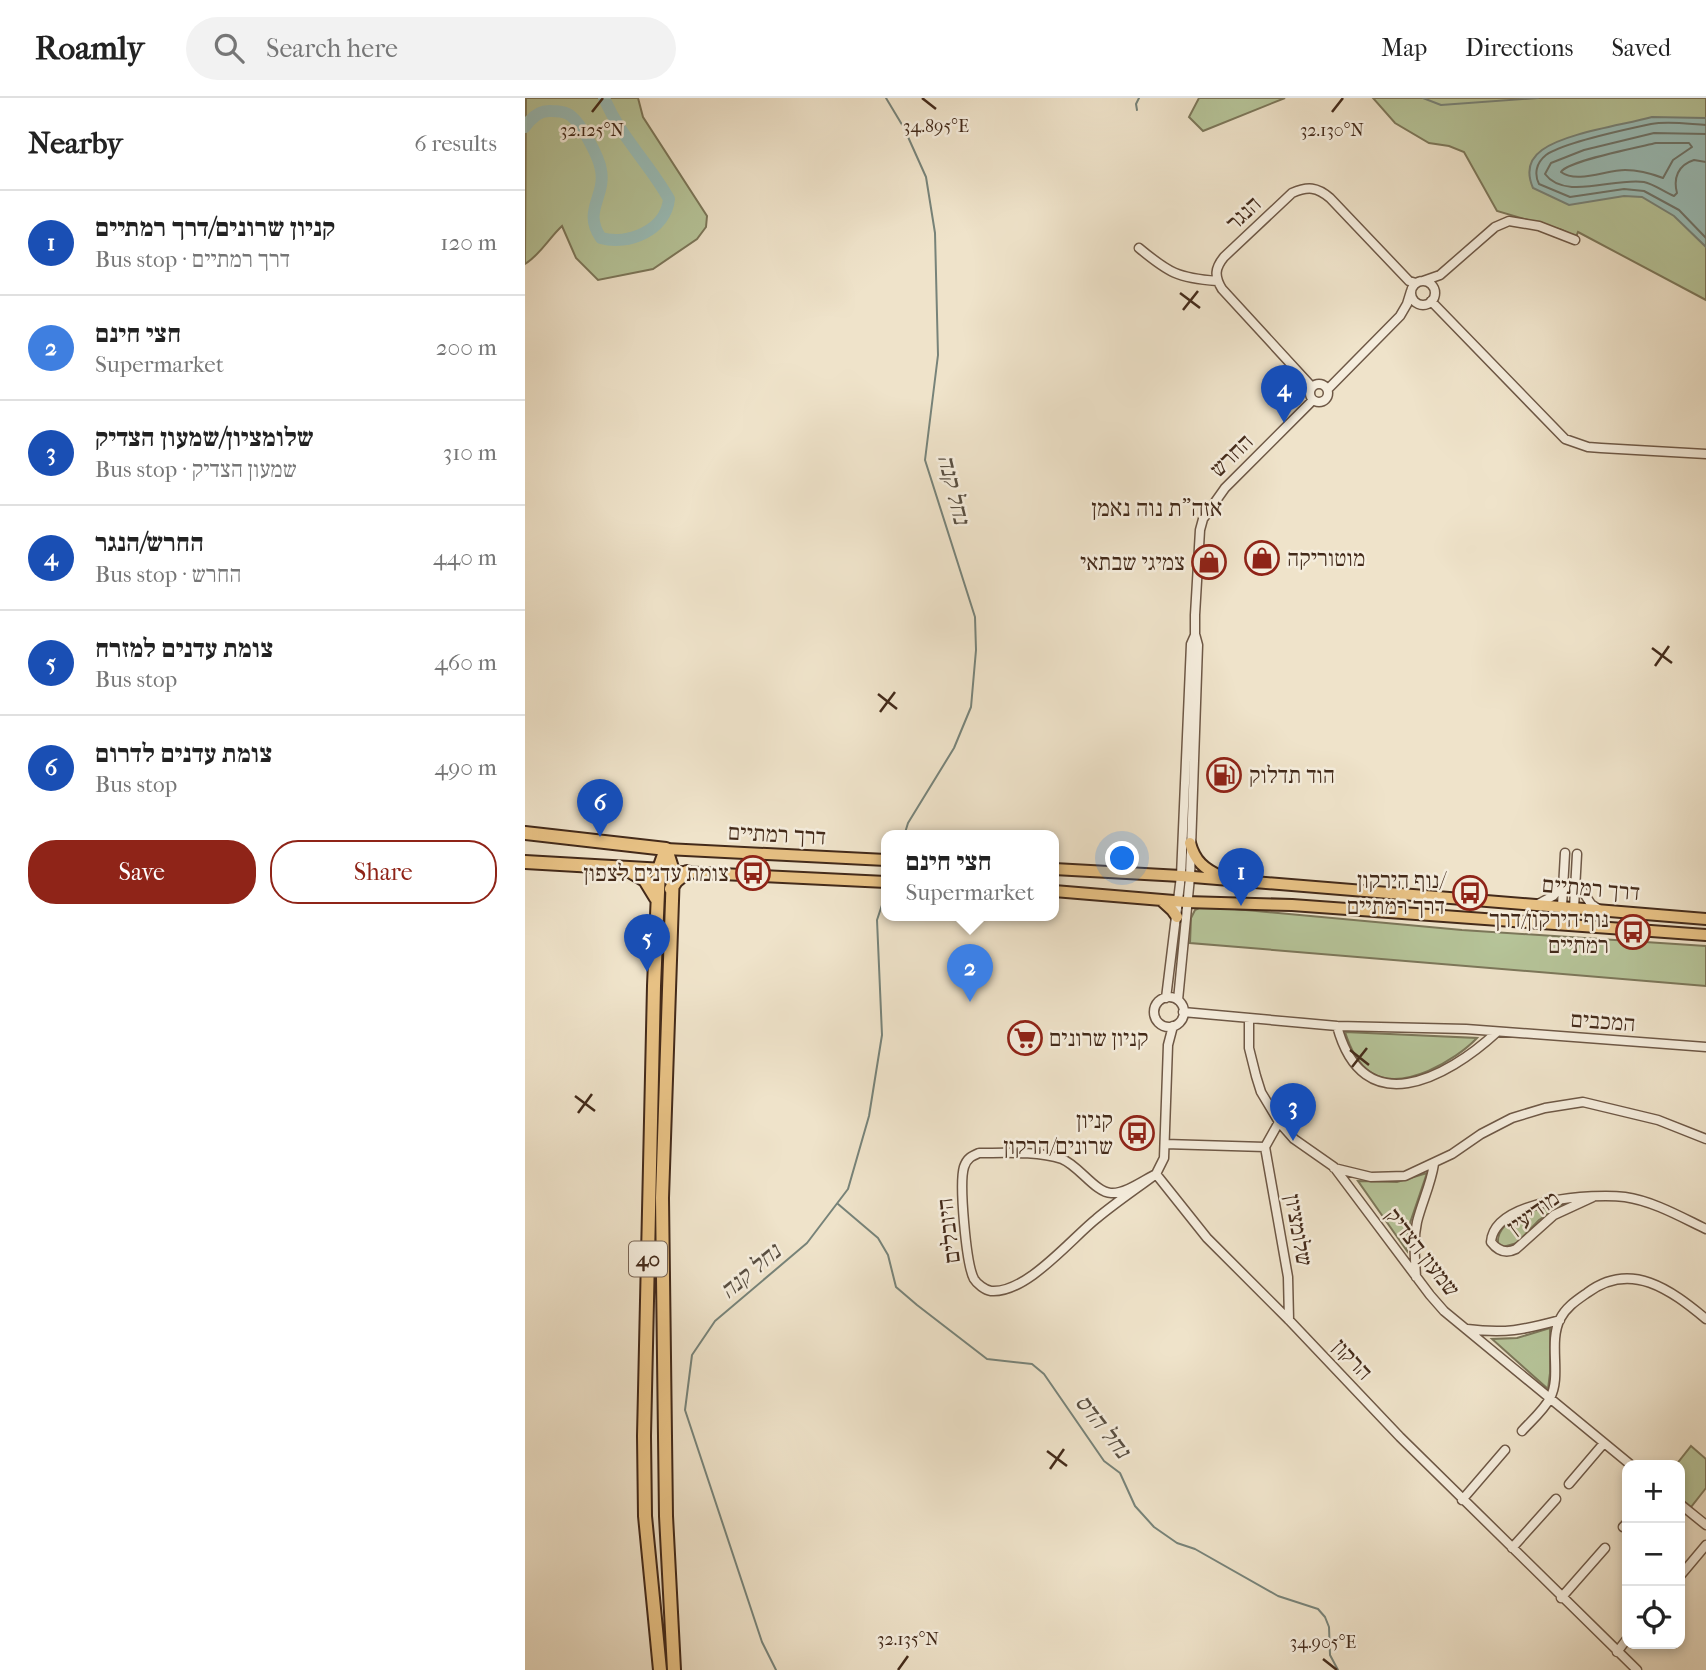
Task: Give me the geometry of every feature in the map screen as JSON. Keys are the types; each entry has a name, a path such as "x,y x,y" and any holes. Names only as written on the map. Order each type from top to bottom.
{"highway":[{"path":"525,833 666,849"},
{"name":"40","path":"660,1670 645,1516 644,1436 654,986 659,869 666,849"},
{"name":"40","path":"666,849 673,871 662,1198 665,1503 674,1670"},
{"path":"525,862 673,871"},
{"path":"621,868 645,880 653,892 658,909"},
{"path":"671,889 687,872"}],"main road":[{"path":"1190,843 1201,865 1231,881"},
{"name":"דרך רמתיים","path":"666,849 881,860"},
{"name":"דרך רמתיים","path":"1059,869 1185,876 1706,919"},
{"name":"דרך רמתיים","path":"673,871 881,882"},
{"name":"דרך רמתיים","path":"1059,891 1182,902 1292,905 1706,935"},
{"path":"1161,900 1181,916 1198,902"}],"street":[{"name":"הנגר","path":"1217,281 1217,268 1224,257 1292,193 1310,187 1327,194 1409,281 1417,285"},
{"path":"1328,389 1322,384 1313,387 1310,394 1313,400 1325,400 1328,389 1399,316 1417,285 1440,275 1495,227 1509,221 1539,226 1575,240"},
{"path":"1139,248 1172,273 1217,281 1232,302 1313,387"},
{"path":"1399,316 1427,303 1440,275"},
{"path":"1417,285 1430,284 1434,290"},
{"path":"1417,285 1413,300 1427,303 1565,439 1601,448 1706,454"},
{"name":"החרש","path":"1185,876 1195,791 1198,645 1195,634 1200,530 1205,514 1225,488 1313,400"},
{"name":"החרש","path":"1185,876 1191,644 1195,634"},
{"path":"1566,853 1562,906 1568,925"},
{"path":"1568,925 1574,908 1577,854"},
{"path":"1168,1026 1182,1019 1183,1012 1178,1000 1185,876"},
{"path":"1576,880 1591,904 1603,911"},
{"path":"1538,904 1553,896 1563,885"},
{"path":"1165,998 1181,916"},
{"path":"1168,1026 1156,1020 1154,1011 1158,1002 1165,998 1178,1000"},
{"name":"המכבים","path":"1183,1012 1337,1026 1416,1027 1706,1047"},
{"name":"שמעון הצדיק","path":"1249,1020 1249,1048 1256,1076 1261,1092 1279,1122 1310,1152 1334,1167 1444,1311 1625,1460"},
{"path":"1156,1174 1164,1158 1168,1026"},
{"path":"1337,1026 1343,1048 1360,1071 1370,1079 1395,1084 1425,1078 1450,1068 1480,1048 1497,1032"},
{"path":"1334,1167 1371,1177 1405,1175 1434,1164 1512,1118 1545,1108 1583,1102 1658,1120 1706,1139"},
{"path":"1165,1144 1265,1147 1279,1122"},
{"name":"שלומציון","path":"1265,1147 1288,1277 1289,1320"},
{"name":"היובלים","path":"979,1153 1008,1153 1064,1160 1083,1172 1099,1189 1110,1194 1156,1174 1094,1220 1035,1274 1014,1286 992,1291 982,1287 974,1278 964,1224 962,1182 964,1167 970,1157 979,1153"},
{"path":"1416,1277 1413,1246 1434,1164"},
{"name":"הרקון","path":"1156,1174 1207,1238 1462,1500 1637,1670"},
{"name":"מודיעין","path":"1593,1198 1554,1215 1516,1250 1503,1251 1491,1241 1495,1230 1506,1220 1534,1204 1551,1200 1593,1198 1626,1197 1667,1211 1706,1229"},
{"path":"1522,1431 1551,1398 1555,1373 1555,1337 1560,1320 1568,1308 1599,1284 1619,1280 1654,1283 1667,1289 1706,1319"},
{"path":"1466,1328 1497,1333 1525,1330 1560,1320"},
{"path":"1569,1484 1604,1443"},
{"path":"1462,1500 1505,1450"},
{"path":"1512,1548 1556,1499"},
{"path":"1685,1508 1706,1525"},
{"path":"1685,1570 1706,1545"},
{"path":"1562,1598 1605,1548"},
{"path":"1617,1652 1622,1646"}],"green space":[{"path":"526,98 638,98 643,117 707,216 706,227 697,239 653,269 598,280 576,258 562,226 525,264"},
{"path":"1199,98 1285,98 1203,131 1189,117"},
{"path":"1373,98 1706,98 1706,300 1578,232 1576,237 1562,230 1497,211 1464,152 1429,143 1395,123"},
{"path":"1203,906 1462,930 1706,946 1706,986 1190,943 1191,918 1195,910"},
{"path":"1345,1032 1477,1038 1443,1064 1399,1079 1385,1078 1362,1065"},
{"path":"1427,1173 1409,1226 1407,1251 1358,1181 1397,1182"},
{"path":"1566,1203 1539,1220 1517,1243 1503,1247 1498,1244 1499,1234 1513,1220 1535,1210"},
{"path":"1550,1328 1548,1389 1492,1339 1517,1338"},
{"path":"1691,1446 1706,1459 1706,1488 1691,1507 1685,1502 1685,1460 1680,1460"}],"water":[{"path":"1652,117 1706,118 1706,247 1674,216 1642,197 1624,196 1569,205 1533,188 1530,168 1534,158 1552,144 1579,134"}],"waterway":[{"path":"525,127 536,115 547,111 568,114 578,123 597,157 601,170 602,180 594,212 596,228 601,238 623,240 634,237 644,233 661,219 669,199 619,126 604,98"},
{"name":"נחל קנה","path":"886,98 904,128 926,177 935,233 938,355 925,460 975,617 976,650 971,707 954,748 906,830"},
{"path":"1137,110 1139,98"},
{"path":"1423,98 1441,105 1538,98"},
{"name":"נחל קנה","path":"776,1670 762,1642 685,1410 692,1355 715,1321 807,1243 848,1189 869,1116 882,1035 877,920 881,908"},
{"name":"נחל הדס","path":"838,1204 878,1238 888,1255 896,1287 917,1305 987,1359 1032,1364 1044,1374 1104,1461 1120,1473 1135,1506 1154,1527 1177,1543 1195,1549 1278,1596 1318,1609 1329,1627 1330,1655 1338,1670"}],"place":[{"name":"החרש/הנגר","path":"1284,423"},
{"name":"מוטוריקה","path":"1262,558"},
{"name":"צמיגי שבתאי","path":"1209,562"},
{"name":"הוד תדלוק","path":"1224,775"},
{"name":"צומת עדנים לדרום","path":"600,837"},
{"name":"צומת עדנים לצפון","path":"753,873"},
{"name":"נוף הירקון/ דרך רמתיים","path":"1470,893"},
{"name":"קניון שרונים/דרך רמתיים","path":"1241,906"},
{"name":"נוף הירקון/דרך רמתיים","path":"1633,932"},
{"name":"צומת עדנים למזרח","path":"647,972"},
{"name":"חצי חינם","path":"970,1002"},
{"name":"קניון שרונים","path":"1025,1038"},
{"name":"קניון שרונים/הרקון","path":"1137,1133"},
{"name":"שלומציון/שמעון הצדיק","path":"1293,1141"}],"district":[{"name":"אזה\"ת נוה נאמן","path":"1157,508"}]}
